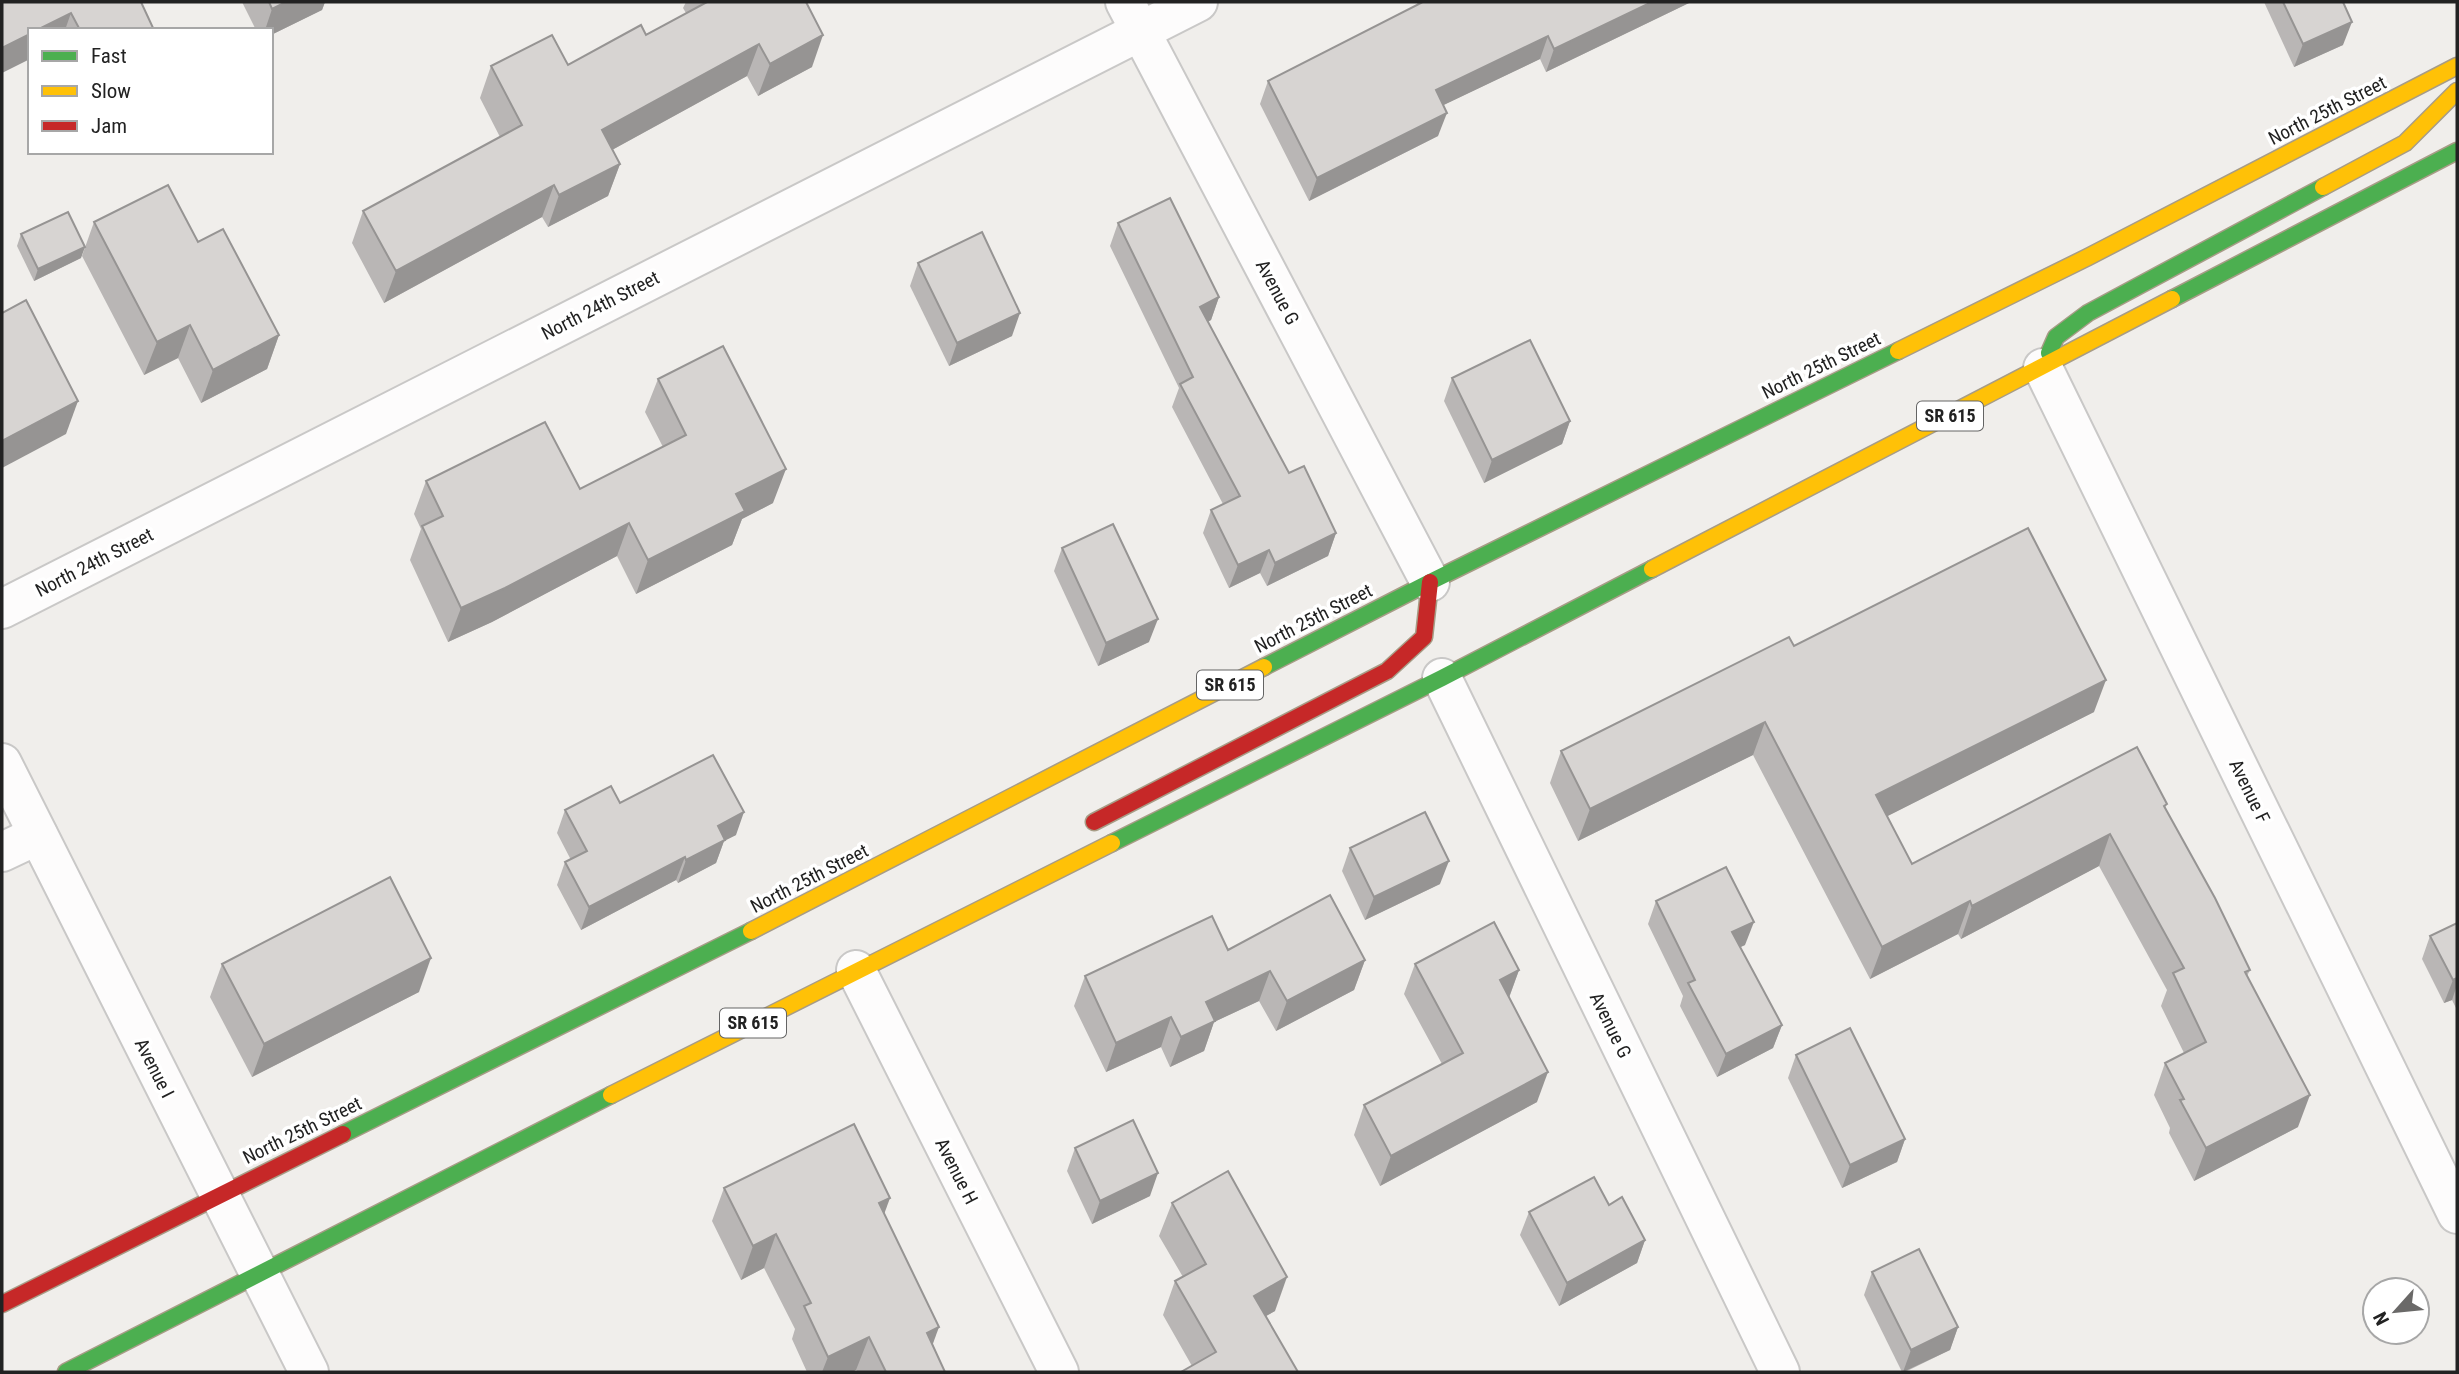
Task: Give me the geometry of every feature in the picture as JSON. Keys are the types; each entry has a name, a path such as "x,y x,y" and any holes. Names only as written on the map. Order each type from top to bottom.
{"main road":[{"name":"North 25th Street","path":"2,1304 815,899 1430,582 2088,257 2457,66"},
{"path":"2043,368 2056,337 2088,313 2405,143 2457,91"},
{"name":"SR 615","path":"66,1372 856,970 1442,678 2457,151"},
{"path":"1079,830 1387,671 1424,638 1430,582"},
{"path":"978,910 1001,881"}],"street":[{"name":"North 24th Street","path":"2,609 1133,16 1198,2"},
{"name":"Avenue G","path":"1133,16 1430,582"},
{"name":"Avenue F","path":"2043,368 2457,1214"},
{"name":"Avenue G","path":"1442,678 1780,1372"},
{"name":"Avenue I","path":"2,763 309,1372"},
{"path":"2,852 38,835"},
{"name":"Avenue H","path":"856,970 1059,1372"}],"building":[{"path":"2,2 141,2 153,28 79,28 71,13 41,28 28,28 28,35 2,48"},
{"path":"269,2 286,2 272,9"},
{"path":"707,2 806,2 823,35 770,64 759,44 602,130 620,164 559,195 554,185 396,271 363,211 522,125 491,66 552,35 568,65 641,25 646,35"},
{"path":"1420,2 1652,2 1554,49 1548,36 1436,90 1447,113 1317,178 1268,81"},
{"path":"2283,2 2343,2 2352,22 2303,44"},
{"path":"168,185 198,242 223,229 279,335 213,370 190,325 157,342 94,222"},
{"path":"1170,198 1219,297 1200,307 1289,473 1304,466 1336,533 1275,563 1269,550 1238,565 1211,510 1240,496 1180,384 1193,377 1118,223"},
{"path":"68,212 85,247 38,269 21,234"},
{"path":"982,232 1020,313 957,343 918,263"},
{"path":"26,300 78,401 2,441 2,313"},
{"path":"1530,340 1570,421 1492,460 1452,378"},
{"path":"723,346 786,469 736,494 745,511 648,560 629,523 461,608 422,526 443,516 426,481 545,422 580,489 686,435 658,379"},
{"path":"1113,524 1158,619 1106,643 1062,548"},
{"path":"2028,528 2106,680 1876,795 1912,864 2137,747 2167,804 2164,806 2215,898 2250,970 2245,972 2310,1095 2206,1148 2180,1100 2184,1099 2165,1063 2206,1042 2173,973 2184,968 2110,834 1972,906 1970,901 1882,947 1765,722 1590,809 1561,751 1789,637 1794,646"},
{"path":"713,755 744,812 718,826 725,840 686,860 685,857 589,907 565,862 587,851 565,810 611,786 620,803"},
{"path":"1425,812 1449,861 1374,897 1350,848"},
{"path":"1726,867 1754,922 1732,932 1782,1025 1726,1054 1688,983 1695,980 1656,901"},
{"path":"390,877 431,958 264,1044 222,964"},
{"path":"1330,895 1365,960 1287,1001 1270,971 1206,1002 1215,1021 1181,1037 1171,1017 1116,1043 1085,976 1212,916 1228,950"},
{"path":"1494,922 1519,970 1500,980 1548,1072 1391,1156 1364,1105 1463,1053 1415,964"},
{"path":"2457,923 2457,978 2453,980 2430,936"},
{"path":"1850,1028 1905,1139 1850,1165 1796,1055"},
{"path":"1133,1120 1158,1173 1100,1201 1075,1148"},
{"path":"854,1124 890,1198 879,1203 939,1327 927,1333 945,1372 886,1372 869,1337 828,1357 804,1306 811,1303 776,1234 753,1246 724,1188"},
{"path":"1228,1171 1287,1277 1254,1296 1298,1372 1181,1372 1216,1352 1175,1281 1206,1264 1172,1203"},
{"path":"1594,1177 1609,1205 1622,1197 1645,1240 1567,1283 1529,1212"},
{"path":"1919,1249 1958,1327 1911,1350 1872,1272"}],"traffic: fast":[{"path":"2172,299 2457,151"},
{"path":"2049,353 2056,337 2088,313 2323,187"},
{"path":"1264,667 1898,351"},
{"path":"1112,843 1442,678 1652,569"},
{"path":"343,1134 751,931"},
{"path":"66,1372 611,1095"}],"traffic: slow":[{"path":"1898,351 2088,257 2457,66"},
{"path":"2323,187 2405,143 2457,91"},
{"path":"1652,569 2172,299"},
{"path":"751,931 1264,667"},
{"path":"611,1095 1112,843"}],"traffic: jam":[{"path":"1094,822 1387,671 1424,637 1430,582"},
{"path":"2,1304 343,1134"}]}
